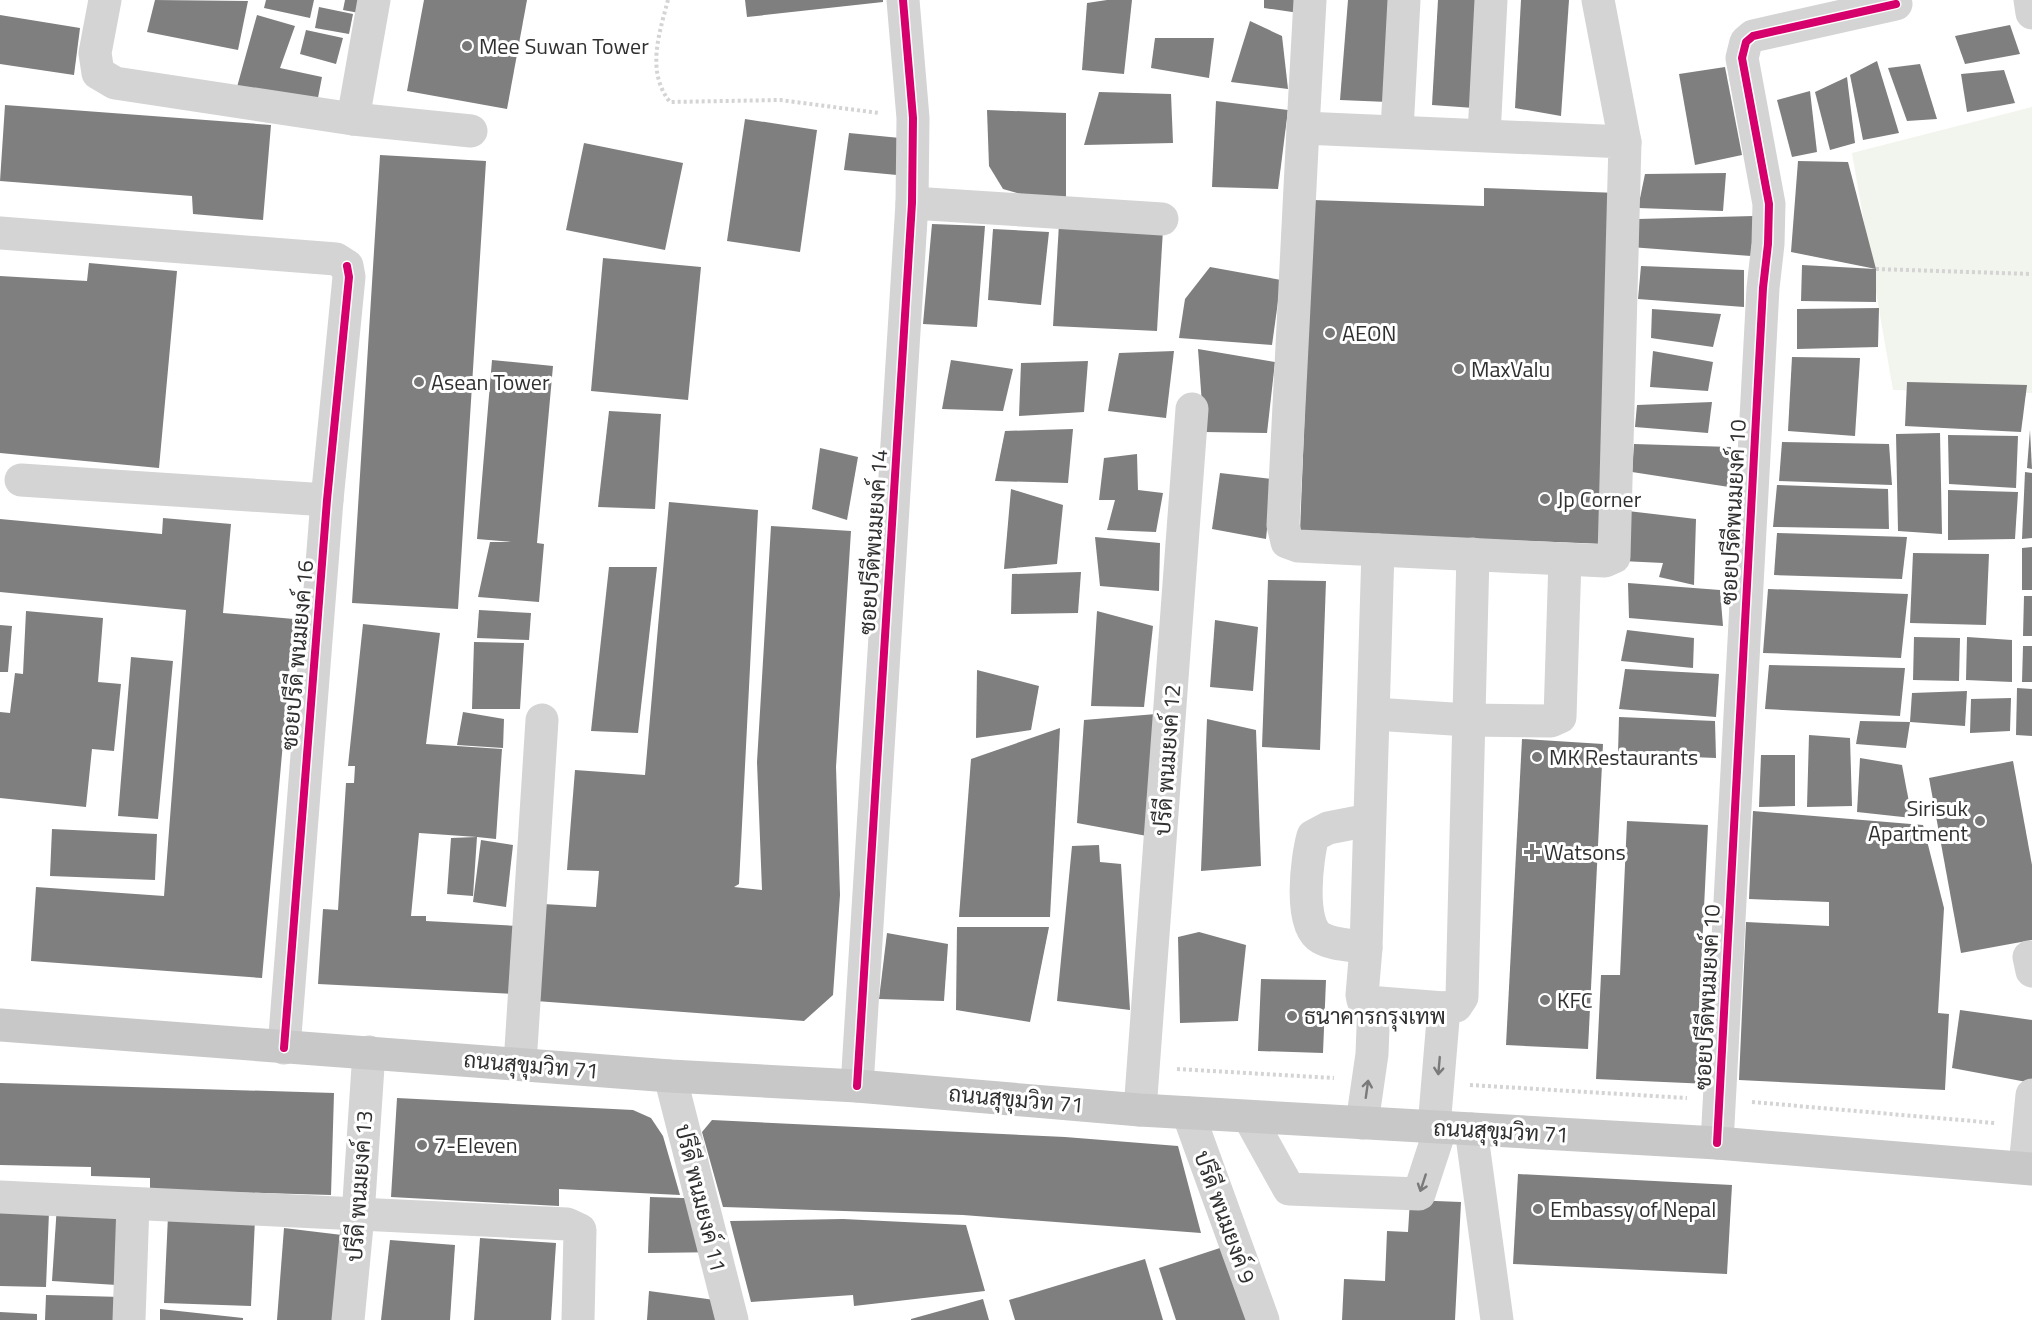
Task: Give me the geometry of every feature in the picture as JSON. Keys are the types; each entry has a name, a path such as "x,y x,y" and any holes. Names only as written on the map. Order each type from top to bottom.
{"main road":[{"name":"ถนนสุขุมวิท 71","path":"0,1025 670,1076 857,1086 1140,1110 1717,1143 2028,1168"}],"street":[{"path":"105,0 96,53 98,73 115,83 353,119 471,131"},
{"path":"353,119 374,0"},
{"name":"ซอยปรีดีพนมยงค์ 14","path":"857,1086 912,203 913,118 903,0"},
{"path":"1310,0 1283,525 1287,542 1298,546 1605,561 1614,557 1625,142 1598,0"},
{"path":"1397,130 1404,0"},
{"path":"1484,135 1491,0"},
{"path":"2030,0 2032,12"},
{"name":"ซอยปรีดีพนมยงค์ 10","path":"1717,1143 1769,204 1742,58 1743,48 1753,36 1896,4"},
{"path":"1303,128 1397,130 1625,142"},
{"path":"912,203 1162,219"},
{"name":"ซอยปรีดี พนมยงค์ 16","path":"0,233 336,260 347,266 349,277 327,500 284,1048"},
{"name":"ปรีดี พนมยงค์ 12","path":"1140,1110 1145,1068 1192,409"},
{"path":"21,480 327,500"},
{"path":"1378,550 1366,948 1362,995 1363,1000 1374,1002 1444,1008 1456,1006 1462,997 1473,554"},
{"path":"1374,714 1468,720 1551,721 1560,717 1565,559"},
{"path":"520,1065 542,720"},
{"path":"1366,948 1321,938 1311,928 1306,909 1310,847 1313,836 1328,828 1369,820"},
{"path":"1362,1124 1374,1002"},
{"path":"1444,1008 1438,1083 1497,1320"},
{"name":"ปรีดี พนมยงค์ 13","path":"348,1320 369,1052"},
{"name":"ปรีดี พนมยงค์ 11","path":"670,1076 732,1320"},
{"path":"2028,1168 2030,1110"},
{"name":"ปรีดี พนมยงค์ 9","path":"1188,1113 1263,1320"},
{"path":"1249,1117 1289,1189 1419,1194 1449,1128"},
{"path":"0,1197 567,1224 580,1230 578,1320"},
{"path":"129,1320 133,1204"}],"path":[{"path":"668,0 656,42 659,88 670,102 780,100 913,118"},
{"path":"1876,269 2032,274"},
{"path":"1145,1068 1368,1079"},
{"path":"1438,1083 1719,1100 2030,1110"}],"shaded area":[{"path":"2032,107 2032,393 1893,390 1852,153"}],"building":[{"path":"155,0 248,1 238,50 147,32"},
{"path":"266,0 314,0 310,18 264,8"},
{"path":"345,0 374,0 359,13 343,10"},
{"name":"Mee Suwan Tower","path":"424,0 527,0 507,109 407,91"},
{"path":"745,0 883,0 883,2 747,17"},
{"path":"1132,0 1124,74 1082,70 1087,3"},
{"path":"1264,0 1300,0 1299,13 1264,8"},
{"path":"1348,0 1394,0 1388,102 1340,100"},
{"path":"1438,0 1480,0 1474,108 1432,105"},
{"path":"1521,0 1569,0 1561,116 1515,108"},
{"path":"319,7 353,14 349,34 315,28"},
{"path":"0,15 80,28 74,75 0,64"},
{"path":"257,15 295,26 280,68 322,77 317,103 237,87"},
{"path":"1250,21 1282,36 1288,89 1231,82"},
{"path":"2010,25 2020,54 1965,64 1955,36"},
{"path":"306,30 343,38 336,64 300,54"},
{"path":"1155,38 1214,38 1209,78 1151,68"},
{"path":"1877,61 1899,133 1863,140 1850,75"},
{"path":"1920,64 1937,119 1907,121 1888,68"},
{"path":"1725,67 1742,155 1695,165 1679,74"},
{"path":"2004,70 2015,103 1967,112 1961,74"},
{"path":"1847,77 1855,143 1830,150 1815,92"},
{"path":"1810,91 1817,152 1792,157 1777,100"},
{"path":"1099,92 1171,94 1173,143 1084,145"},
{"path":"1216,101 1288,110 1278,189 1212,187"},
{"path":"5,105 271,125 263,220 193,214 192,196 0,181"},
{"path":"987,110 1066,113 1066,201 1024,195 1003,189 989,166"},
{"path":"745,119 817,130 800,252 727,241"},
{"path":"849,133 900,138 897,175 844,170"},
{"path":"584,143 683,163 665,250 566,230"},
{"name":"Asean Tower","path":"380,155 486,161 458,609 352,603"},
{"path":"1798,161 1848,162 1876,269 1791,252"},
{"path":"1726,173 1723,211 1638,208 1645,174"},
{"name":"MaxValu","path":"1484,188 1618,193 1605,544 1300,532 1313,200 1484,206"},
{"path":"1754,216 1751,256 1630,247 1638,219"},
{"path":"932,224 985,226 977,327 923,324"},
{"path":"1059,224 1163,229 1157,331 1053,326"},
{"path":"993,229 1049,232 1041,305 988,300"},
{"path":"603,258 701,267 688,400 591,391"},
{"path":"89,263 177,271 159,468 0,453 0,276 87,281"},
{"path":"1802,265 1876,269 1876,302 1801,301"},
{"path":"1641,266 1744,270 1744,307 1638,299"},
{"path":"1210,267 1281,280 1272,345 1179,338 1185,299"},
{"path":"1879,308 1878,347 1797,349 1797,309"},
{"path":"1652,309 1721,314 1713,347 1651,338"},
{"path":"1198,349 1275,362 1267,433 1204,432"},
{"path":"1174,351 1166,418 1108,411 1119,353"},
{"path":"1653,351 1713,362 1708,391 1650,387"},
{"path":"1792,357 1860,358 1855,436 1788,431"},
{"path":"492,360 553,366 537,543 544,544 539,602 478,597 490,542 512,542 477,539"},
{"path":"951,360 1013,369 1003,411 942,409"},
{"path":"1088,361 1084,412 1019,416 1021,363"},
{"path":"1907,382 2027,385 2021,432 1905,426"},
{"path":"1712,402 1708,433 1635,427 1637,405"},
{"path":"609,411 661,414 655,509 598,507"},
{"path":"1073,429 1068,483 995,481 1005,431"},
{"path":"2030,430 2032,469 2027,468"},
{"path":"1940,433 1942,534 1898,531 1896,434"},
{"path":"1948,435 2018,436 2016,488 1949,484"},
{"path":"1782,442 1889,444 1892,485 1779,481"},
{"path":"1634,444 1731,447 1729,487 1632,472"},
{"path":"820,448 858,457 847,520 812,509"},
{"path":"1137,454 1138,490 1163,493 1156,532 1107,530 1115,500 1099,500 1104,458"},
{"path":"2025,472 2032,473 2032,538 2022,539"},
{"path":"1220,473 1272,479 1266,539 1212,529"},
{"path":"1777,485 1888,489 1889,529 1773,527"},
{"path":"1011,489 1063,505 1057,564 1004,569"},
{"path":"1948,490 2018,492 2015,539 1948,540"},
{"path":"669,502 758,510 739,884 734,887 762,890 757,762 771,526 851,531 836,767 840,895 833,995 804,1021 536,1001 543,904 596,907 599,871 567,870 575,770 645,775"},
{"path":"1628,511 1696,519 1694,585 1659,577 1663,563 1622,561"},
{"path":"163,518 231,524 223,613 294,619 262,978 31,961 36,887 164,896 186,610 0,592 0,519 162,534"},
{"path":"1777,533 1907,537 1902,579 1774,575"},
{"path":"1095,537 1160,543 1159,591 1100,586"},
{"path":"2032,547 2032,590 2022,590 2022,548"},
{"path":"1913,553 1989,554 1986,625 1910,623"},
{"path":"609,567 657,567 638,733 591,731"},
{"path":"1081,572 1078,613 1011,614 1012,574"},
{"path":"1268,580 1326,581 1320,750 1262,747"},
{"path":"1628,583 1720,590 1723,626 1629,618"},
{"path":"1768,589 1908,594 1901,658 1763,653"},
{"path":"2024,596 2032,596 2032,636 2023,636"},
{"path":"479,610 531,613 529,640 477,638"},
{"path":"26,611 103,618 98,682 121,684 114,751 92,749 86,807 0,798 0,712 10,713 15,673 23,674"},
{"path":"1097,611 1153,626 1144,707 1091,706"},
{"path":"1215,620 1258,627 1253,691 1210,687"},
{"path":"363,624 440,633 426,744 502,749 496,839 419,833 411,916 426,916 426,921 517,926 513,994 318,984 323,909 338,910 346,783 354,783 355,766 348,766"},
{"path":"0,625 12,626 8,672 0,672"},
{"path":"1627,630 1694,638 1693,668 1621,661"},
{"path":"1914,637 1960,638 1959,681 1913,680"},
{"path":"1967,637 2012,640 2012,682 1966,680"},
{"path":"474,642 524,643 520,709 472,709"},
{"path":"2023,646 2032,646 2032,682 2022,682"},
{"path":"131,657 173,661 158,819 118,816"},
{"path":"1769,665 1905,668 1900,716 1765,709"},
{"path":"1625,669 1719,674 1716,717 1619,709"},
{"path":"977,670 1039,686 1031,730 976,738"},
{"path":"2017,688 2032,689 2032,736 2016,735"},
{"path":"1967,691 1965,726 1910,722 1912,693"},
{"path":"2011,698 2010,731 1970,733 1971,699"},
{"path":"463,712 504,719 503,748 457,745"},
{"path":"1156,714 1147,836 1077,823 1084,720"},
{"path":"1619,717 1715,721 1716,758 1618,754"},
{"path":"1207,719 1256,730 1261,866 1201,871"},
{"path":"1860,721 1910,722 1906,748 1856,744"},
{"path":"1060,728 1050,917 959,917 971,759"},
{"path":"1809,735 1850,738 1852,806 1807,807"},
{"path":"1522,739 1603,744 1588,1049 1506,1045"},
{"path":"1761,755 1795,755 1795,806 1759,807"},
{"path":"1860,758 1902,765 1912,818 1857,812"},
{"name":"Sirisuk Apartment","path":"2013,761 2032,865 2032,940 1961,953 1929,778"},
{"path":"1753,811 1923,825 1944,908 1938,1013 1949,1014 1945,1090 1739,1080 1746,922 1829,926 1829,902 1749,899"},
{"path":"1627,821 1708,825 1699,1011 1712,1013 1709,1084 1596,1079 1601,975 1620,975"},
{"path":"52,829 157,834 155,880 50,876"},
{"path":"477,837 473,896 447,894 451,838"},
{"path":"481,840 513,845 506,907 473,902"},
{"path":"1099,845 1100,862 1121,864 1130,1010 1057,1001 1072,846"},
{"path":"957,927 1049,927 1030,1022 956,1010"},
{"path":"1199,932 1246,945 1238,1021 1180,1023 1178,937"},
{"path":"887,933 948,944 944,1001 879,999"},
{"name":"ธนาคารกรุงเทพ","path":"1261,979 1326,980 1323,1053 1258,1051"},
{"path":"1960,1010 2032,1020 2032,1083 1952,1068"},
{"path":"0,1083 334,1093 331,1195 150,1190 150,1178 91,1176 91,1167 0,1165"},
{"path":"397,1098 633,1110 651,1118 663,1136 680,1195 559,1189 559,1206 391,1197"},
{"path":"712,1120 1065,1137 1178,1146 1201,1233 963,1215 723,1207 702,1132"},
{"path":"1518,1174 1732,1185 1727,1274 1513,1264"},
{"path":"650,1197 715,1199 726,1252 648,1253"},
{"path":"1410,1200 1461,1202 1455,1320 1342,1320 1344,1279 1385,1281 1387,1231 1408,1232"},
{"path":"57,1205 122,1209 117,1285 52,1281"},
{"path":"0,1211 49,1212 46,1287 0,1286"},
{"path":"168,1216 255,1219 251,1306 164,1303"},
{"path":"843,1219 966,1225 985,1291 854,1306 853,1295 751,1302 730,1221"},
{"path":"284,1228 342,1235 336,1320 277,1320"},
{"path":"480,1238 556,1243 551,1320 474,1320"},
{"path":"390,1240 455,1245 450,1320 381,1320"},
{"path":"1226,1246 1251,1320 1176,1320 1159,1268"},
{"path":"1145,1259 1163,1320 1015,1320 1009,1300"},
{"path":"649,1291 722,1301 722,1320 647,1320"},
{"path":"46,1295 122,1297 121,1320 45,1320"},
{"path":"983,1299 989,1320 911,1320 911,1319"},
{"path":"160,1309 243,1318 243,1320 160,1320"},
{"path":"0,1312 37,1314 37,1320 0,1320"}],"cycle path":[{"path":"857,1086 912,203 913,118 903,0"},
{"path":"1717,1143 1769,204 1742,58 1746,42 1753,36 1896,4"},
{"path":"284,1048 327,500 349,277 347,266"}],"place":[{"name":"Mee Suwan Tower","path":"467,46"},
{"name":"AEON","path":"1330,333"},
{"name":"MaxValu","path":"1459,369"},
{"name":"Asean Tower","path":"419,382"},
{"name":"Jp Corner","path":"1545,499"},
{"name":"MK Restaurants","path":"1537,757"},
{"name":"Sirisuk Apartment","path":"1980,821"},
{"name":"Watsons","path":"1532,852"},
{"name":"KFC","path":"1545,1000"},
{"name":"ธนาคารกรุงเทพ","path":"1292,1016"},
{"name":"7-Eleven","path":"422,1145"},
{"name":"Embassy of Nepal","path":"1538,1209"}]}
